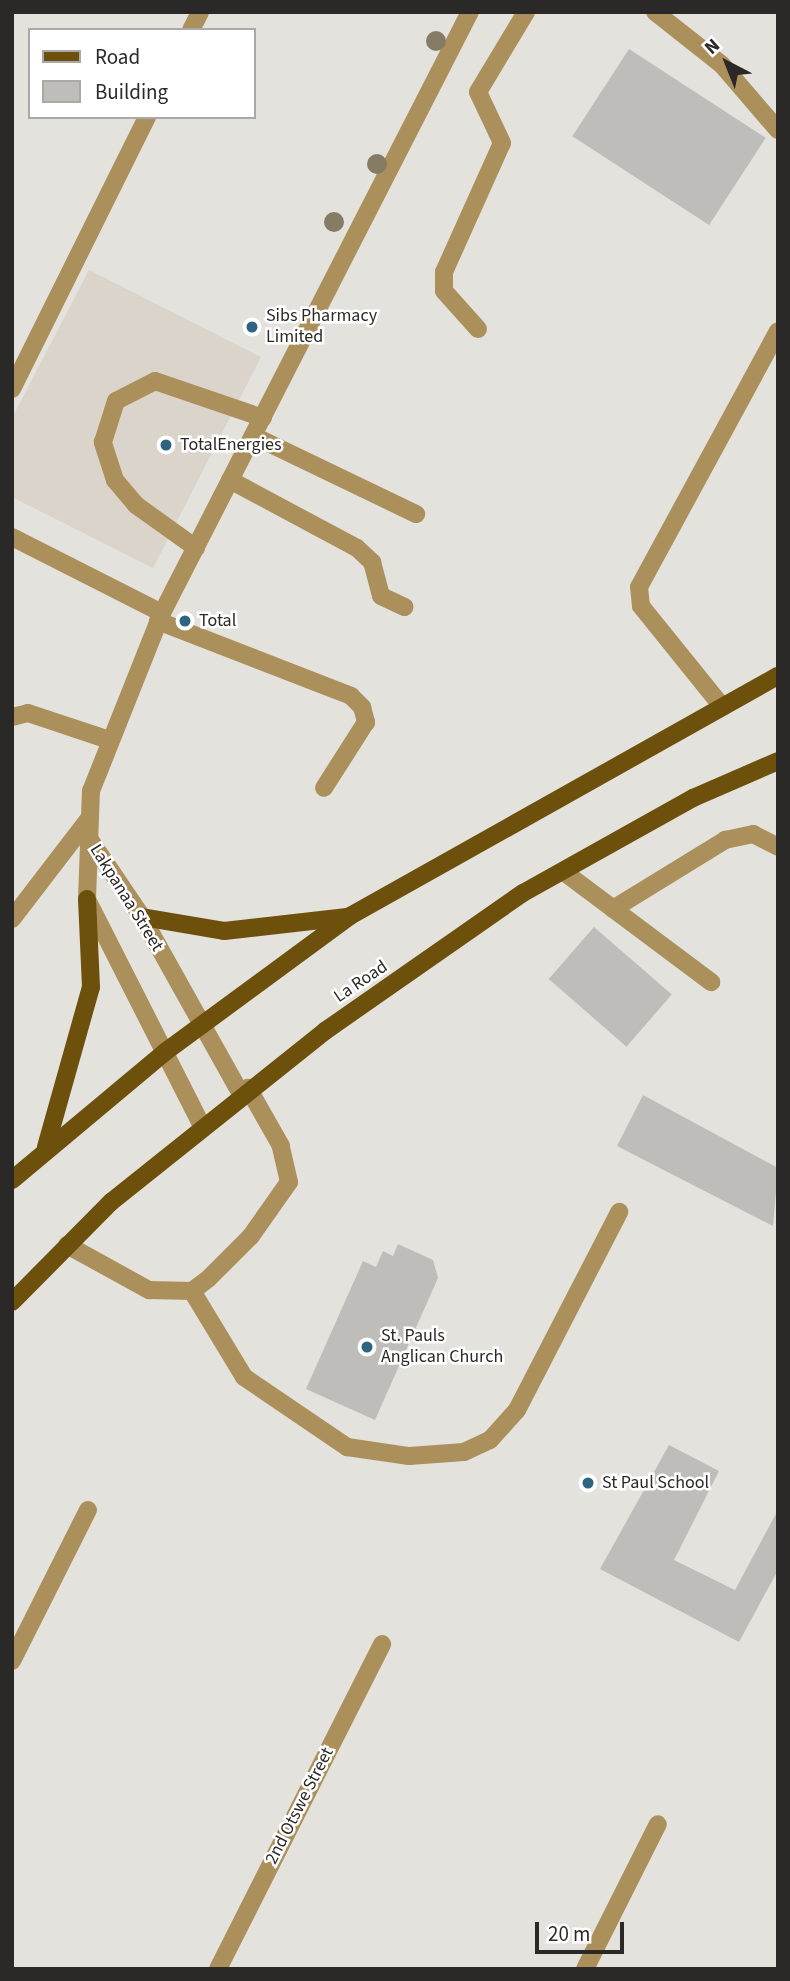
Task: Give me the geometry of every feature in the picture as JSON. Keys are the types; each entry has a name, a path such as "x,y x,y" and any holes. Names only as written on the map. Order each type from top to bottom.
{"main road":[{"path":"12,1180 46,1147 165,1052 350,916 720,704 778,676"},
{"name":"La Road","path":"12,1302 67,1245 245,1091 523,893 693,798 778,761"},
{"path":"46,1147 91,987 87,899"},
{"path":"142,917 224,931 350,916"}],"street":[{"path":"192,28 200,12"},
{"path":"12,919 87,827 106,739 160,617 470,12"},
{"path":"478,329 444,291 444,272 502,143 478,92 526,12"},
{"path":"655,12 722,65 777,129"},
{"path":"12,389 146,119"},
{"path":"720,704 641,606 639,587 778,331"},
{"path":"196,548 136,505 115,480 103,442 116,401 155,381 264,418"},
{"path":"254,436 416,514"},
{"path":"230,480 357,548 372,562 381,596 405,607"},
{"path":"12,537 160,617 351,696 362,707 366,722 324,788"},
{"path":"12,717 28,713 106,739"},
{"name":"Lakpanaa Street","path":"87,827 87,899 202,1126"},
{"name":"Lakpanaa Street","path":"87,827 142,917 198,1027 281,1146 289,1182 251,1236 192,1291"},
{"path":"613,909 725,840 753,834 778,847"},
{"path":"564,872 710,982"},
{"path":"67,1245 149,1290 192,1291 244,1377 347,1447 409,1456 464,1452 490,1440 517,1410 620,1212"},
{"path":"12,1661 88,1510"},
{"name":"2nd Otswe Street","path":"218,1969 382,1644"},
{"path":"585,1969 658,1824"}],"shaded area":[{"path":"89,270 261,357 153,568 12,497 12,418"}],"building":[{"path":"629,49 766,138 709,225 572,136"},
{"path":"594,927 672,995 626,1047 549,979"},
{"path":"643,1095 778,1168 773,1226 617,1146"},
{"path":"398,1244 433,1260 438,1278 375,1420 306,1389 363,1261 376,1267 383,1251 393,1256"},
{"path":"669,1445 719,1471 674,1560 735,1590 778,1510 778,1570 739,1642 600,1569"}],"place":[{"name":"Sibs Pharmacy Limited","path":"252,327"},
{"name":"TotalEnergies","path":"166,445"},
{"name":"Total","path":"185,621"},
{"name":"St. Pauls Anglican Church","path":"367,1347"},
{"name":"St Paul School","path":"588,1483"}]}
